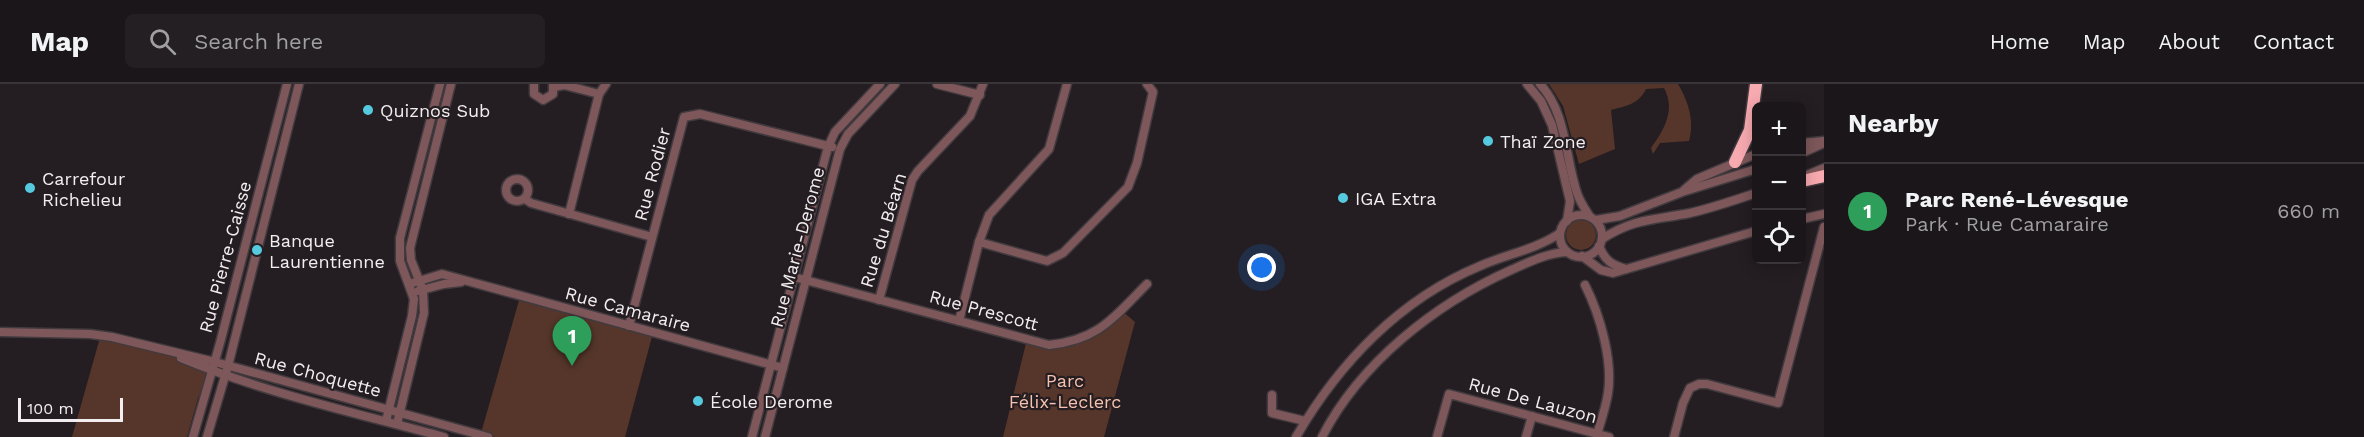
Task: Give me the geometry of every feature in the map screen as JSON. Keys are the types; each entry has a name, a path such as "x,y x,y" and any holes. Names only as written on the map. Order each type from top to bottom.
{"highway":[{"path":"1735,162 1750,130 1756,84"},
{"path":"1750,130 1752,134"},
{"path":"1806,178 1824,176"}],"street":[{"name":"Rue Pierre-Caisse","path":"193,437 287,84"},
{"name":"Rue Pierre-Caisse","path":"207,437 226,371 298,84"},
{"path":"397,424 424,313 423,290 411,260 410,248 440,84"},
{"path":"386,421 412,316 411,289 400,261 400,238 451,84"},
{"path":"534,84 534,94 543,100 550,97 554,86 564,85 599,94"},
{"path":"569,214 599,94 606,84"},
{"name":"Rue Marie-Derome","path":"752,437 828,147 835,132 880,84"},
{"name":"Rue Marie-Derome","path":"765,437 840,149 848,134 895,84"},
{"path":"937,84 980,95"},
{"name":"Rue du Béarn","path":"879,300 912,180 970,116 983,84"},
{"path":"959,321 988,215 1050,149 1067,84"},
{"path":"979,242 1047,261 1063,253 1128,187 1137,163 1153,92 1147,84"},
{"path":"1296,437 1323,393 1357,352 1383,326 1419,299 1481,265 1536,246 1560,233 1567,221 1570,201 1552,124 1541,101 1527,84"},
{"path":"1540,84 1551,98 1557,112 1576,192 1601,229 1600,243 1604,258 1627,270"},
{"name":"Rue Rodier","path":"629,326 684,117 700,114 840,149"},
{"path":"1806,143 1824,142"},
{"path":"1806,151 1824,142"},
{"path":"1682,192 1697,179 1752,156"},
{"path":"1806,177 1824,168"},
{"path":"1567,221 1578,216 1593,219 1620,216 1682,192 1752,170"},
{"path":"1582,256 1590,254 1613,231 1640,220 1694,212 1752,194"},
{"path":"525,199 531,203 652,237"},
{"path":"1806,218 1824,214"},
{"path":"1674,437 1683,403 1690,388 1699,384 1707,384 1778,403 1824,227"},
{"path":"1322,437 1341,405 1386,353 1415,329 1486,281 1547,255 1567,252 1582,256 1605,272 1613,273 1752,232"},
{"path":"1560,233 1561,242 1567,252"},
{"name":"Rue Camaraire","path":"411,289 420,281 442,274 783,368"},
{"name":"Rue Prescott","path":"794,277 1049,345 1072,342 1092,334 1148,284"},
{"name":"Rue Camaraire","path":"411,289 423,290 464,281"},
{"path":"1585,285 1594,303 1609,359 1608,393 1598,434"},
{"name":"Rue Choquette","path":"0,332 90,333 112,337 444,437"},
{"name":"Rue Choquette","path":"226,371 399,413 467,434 488,437"},
{"name":"Rue De Lauzon","path":"1437,437 1449,394 1609,437"},
{"path":"1272,395 1272,412 1305,421"},
{"path":"1526,437 1532,416"}],"green space":[{"path":"1549,84 1678,84 1690,111 1689,141 1660,143 1653,154 1651,148 1667,120 1669,104 1664,88 1646,89 1636,101 1611,110 1615,149 1579,164 1563,106"},
{"path":"1581,220 1587,221 1595,229 1595,241 1587,249 1581,250 1575,249 1567,241 1566,235 1567,229 1575,221"},
{"path":"520,297 653,333 625,437 495,437 481,433"},
{"name":"Parc Félix-Leclerc","path":"1121,310 1135,322 1104,437 1003,437 1027,339 1072,342"},
{"path":"101,334 169,352 211,371 198,398 187,437 72,437"}],"place":[{"name":"Quiznos Sub","path":"368,110"},
{"name":"Thaï Zone","path":"1488,141"},
{"name":"Carrefour Richelieu","path":"30,188"},
{"name":"IGA Extra","path":"1343,198"},
{"name":"Banque Laurentienne","path":"257,250"},
{"name":"Parc René-Lévesque","path":"572,366"},
{"name":"École Derome","path":"698,401"}]}
